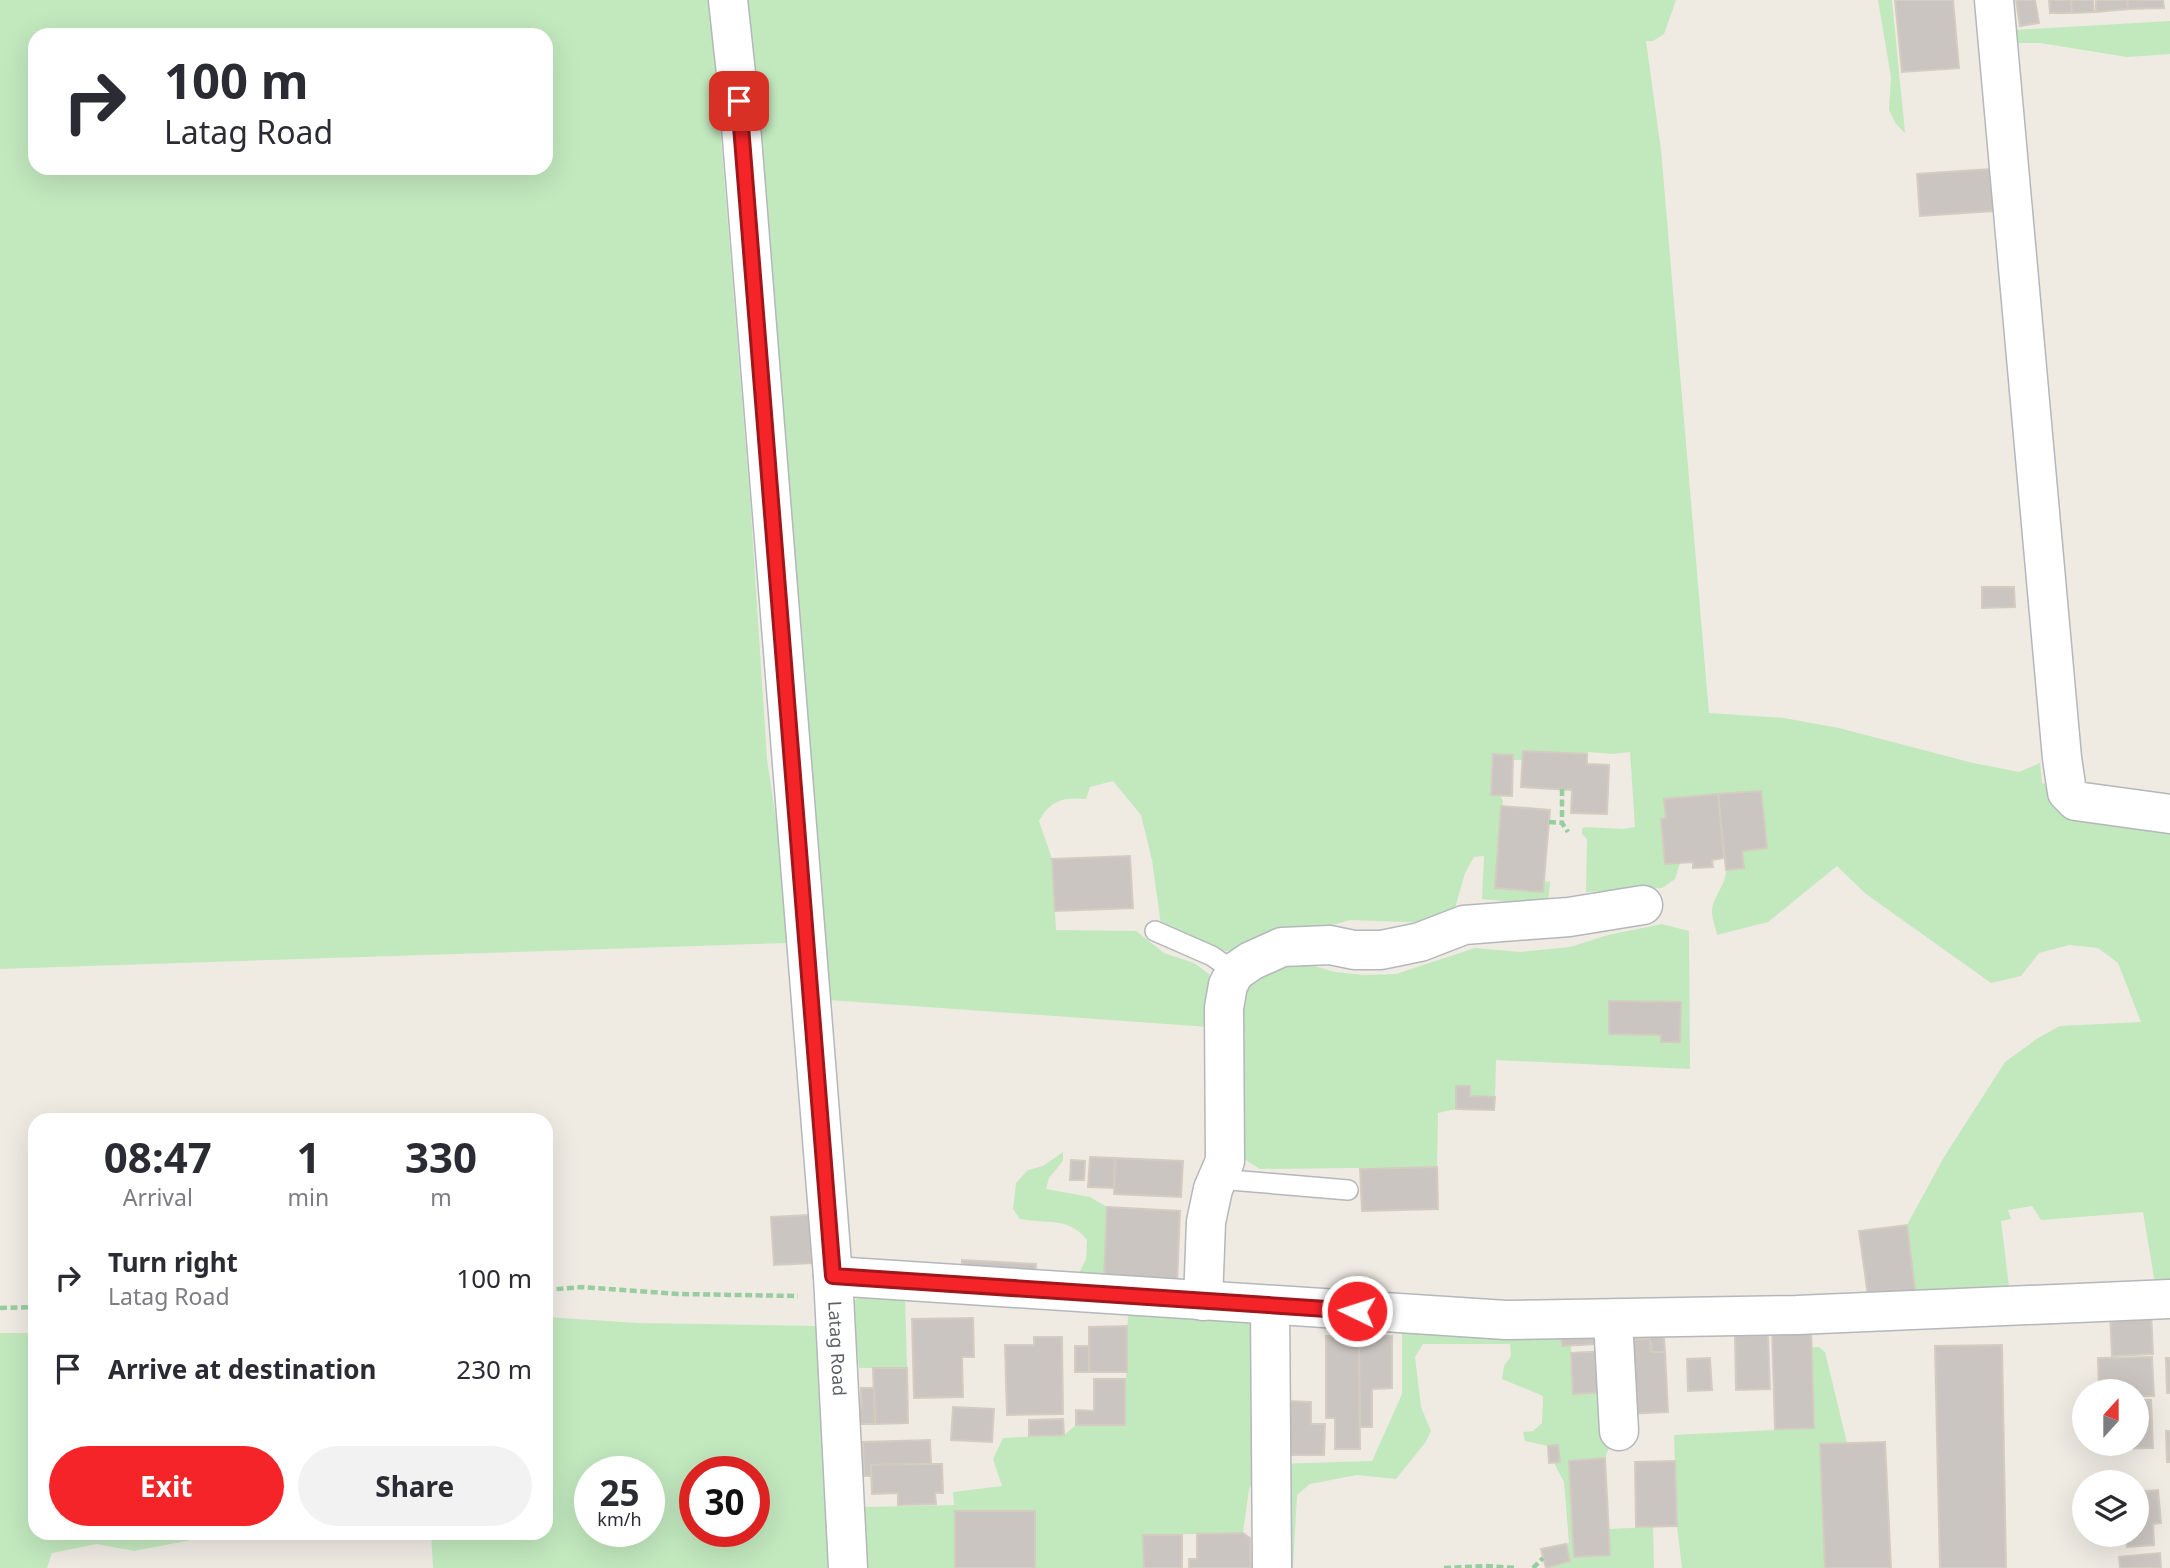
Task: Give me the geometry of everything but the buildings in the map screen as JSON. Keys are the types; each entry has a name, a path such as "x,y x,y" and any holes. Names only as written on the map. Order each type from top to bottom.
{"street":[{"name":"Latag Road","path":"729,0 833,1285 848,1568"},
{"path":"1994,0 2067,792 2076,802 2170,814"},
{"path":"1203,1301 1206,1222 1225,1161 1224,1008 1228,985 1235,972 1282,947 1330,945 1354,950 1381,950 1420,942 1464,925 1569,916 1643,905"},
{"path":"833,1285 1203,1301 1506,1320 1797,1315 2170,1298"},
{"path":"1270,1305 1272,1568"},
{"path":"1613,1320 1619,1431"}],"lane":[{"path":"1155,931 1213,956 1235,972"},
{"path":"1218,1180 1348,1190"}],"path":[{"path":"1562,789 1562,823 1568,832"},
{"path":"1549,822 1562,823"},
{"path":"553,1289 582,1287 678,1294 802,1297 833,1285"},
{"path":"0,1308 28,1307"},
{"path":"1533,1568 1543,1558"},
{"path":"1444,1568 1516,1568"}],"green space":[{"path":"0,0 709,0 718,65 719,114 750,498 767,759 777,826 788,943 0,969"},
{"path":"747,0 1676,0 1664,34 1653,41 1646,41 1661,150 1709,713 1784,718 1839,728 1973,763 2019,772 2040,763 2042,783 2113,801 2170,802 2170,1288 2156,1289 2143,1212 2041,1220 2032,1206 2008,1210 2011,1219 2001,1221 2010,1295 1917,1303 1907,1225 1944,1157 2005,1062 2038,1038 2060,1026 2141,1022 2118,963 2098,948 2069,945 2039,953 2021,976 1991,983 1866,894 1837,866 1768,922 1717,935 1712,915 1713,907 1726,870 1743,868 1742,851 1767,848 1761,791 1664,799 1666,818 1661,819 1665,864 1680,863 1675,879 1662,888 1586,892 1587,839 1582,834 1582,829 1635,827 1630,752 1587,754 1523,751 1523,760 1513,760 1513,755 1493,754 1491,795 1500,795 1503,801 1495,888 1543,892 1545,881 1550,882 1548,905 1482,899 1484,856 1474,857 1465,873 1453,915 1432,923 1350,920 1237,952 1224,951 1161,925 1152,860 1141,815 1113,781 1090,787 1086,799 1064,800 1053,804 1039,821 1052,859 1056,930 1136,931 1164,953 1194,963 1209,974 1211,987 1208,1027 829,1000"},
{"path":"1878,0 1892,0 1905,133 1896,124 1889,110 1891,77"},
{"path":"2170,21 2170,54 2127,57 2040,43 2015,43 2014,30"},
{"path":"1662,924 1689,931 1690,1069 1496,1060 1495,1097 1470,1096 1456,1086 1456,1109 1438,1113 1437,1167 1260,1169 1244,1159 1233,1024 1246,984 1283,964 1305,963 1335,972 1364,975 1396,974 1475,948 1520,952 1570,947 1608,935","holes":["1609,1002 1681,1002 1680,1042 1661,1042 1661,1035 1609,1034"]},
{"path":"1063,1152 1063,1161 1049,1178 1046,1189 1090,1197 1107,1207 1104,1281 1074,1284 1086,1259 1087,1240 1080,1233 1057,1223 1020,1219 1013,1209 1016,1183 1028,1170 1043,1166"},
{"path":"859,1296 905,1297 907,1368 859,1368 852,1304"},
{"path":"1128,1312 1246,1319 1254,1324 1258,1474 1249,1489 1243,1533 1144,1535 1144,1568 1035,1568 1035,1511 955,1511 955,1568 867,1568 865,1507 954,1505 953,1492 1002,1486 993,1459 1003,1438 1064,1435 1076,1425 1125,1425"},
{"path":"553,1317 638,1323 816,1326 828,1568 433,1568 431,1540 553,1540"},
{"path":"1402,1321 1561,1329 1562,1345 1571,1345 1573,1393 1608,1392 1612,1439 1605,1458 1569,1461 1574,1557 1610,1555 1609,1529 1653,1527 1654,1568 1546,1568 1570,1561 1566,1544 1569,1543 1564,1482 1554,1463 1560,1462 1558,1445 1548,1446 1525,1441 1523,1432 1533,1431 1542,1423 1543,1396 1502,1379 1504,1366 1511,1356 1510,1344 1423,1344 1415,1357 1421,1407 1431,1431 1425,1443 1396,1479 1357,1475 1310,1484 1297,1495 1293,1568 1281,1568 1277,1464 1372,1461 1402,1394"},
{"path":"0,1333 28,1333 28,1540 191,1540 134,1551 97,1544 52,1553 47,1568 0,1568"},
{"path":"1811,1347 1819,1347 1825,1352 1847,1443 1820,1444 1825,1568 1682,1568 1677,1526 1674,1435 1814,1428"}],"route":[{"path":"739,101 833,1276 1357,1311"}]}
